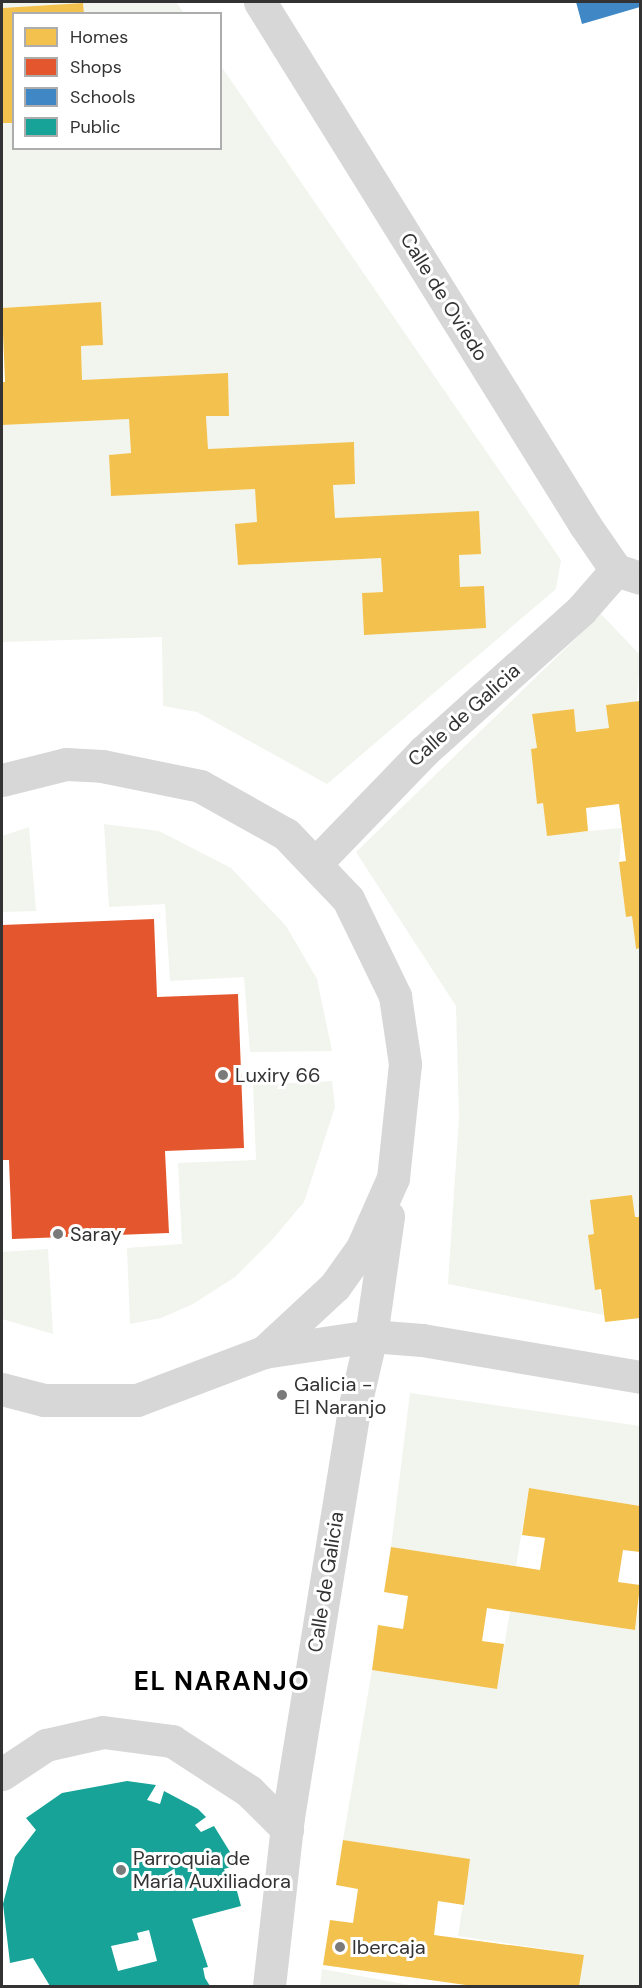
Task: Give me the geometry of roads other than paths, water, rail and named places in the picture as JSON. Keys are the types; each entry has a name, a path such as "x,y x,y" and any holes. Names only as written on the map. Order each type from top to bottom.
{"street":[{"name":"Calle de Oviedo","path":"261,2 628,574"},
{"name":"Calle de Galicia","path":"315,864 424,751 582,609 628,574"},
{"name":"Calle de Galicia","path":"2,780 66,764 102,766 200,786 286,834 348,899 395,996 405,1064 393,1178 371,1336 354,1409 287,1829 269,1986"},
{"path":"264,1352 335,1286 363,1248 393,1178"},
{"path":"2,1389 44,1400 137,1400 264,1352 371,1336 422,1340 640,1377"},
{"path":"2,1774 46,1745 103,1732 172,1741 249,1791 287,1829"}],"place":[{"name":"Luxiry 66","path":"223,1075"},
{"name":"Saray","path":"58,1234"},
{"name":"Galicia - El Naranjo","path":"282,1395"},
{"name":"Parroquia de María Auxiliadora","path":"121,1870"},
{"name":"Ibercaja","path":"340,1947"}],"district":[{"name":"EL NARANJO","path":"222,1682"}]}
